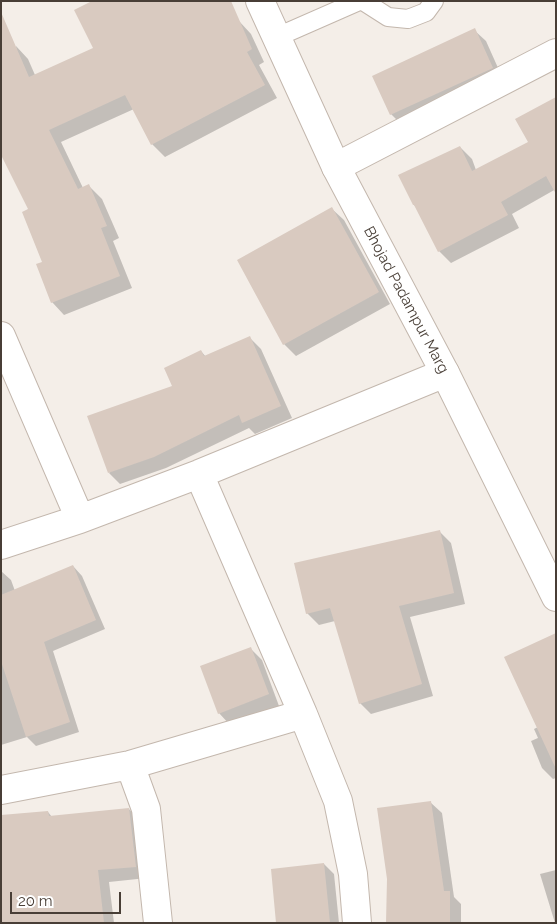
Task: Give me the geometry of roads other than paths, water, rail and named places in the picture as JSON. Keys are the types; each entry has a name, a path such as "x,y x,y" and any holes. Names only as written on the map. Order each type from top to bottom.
{"street":[{"name":"Bhojad Padampur Marg","path":"260,1 336,167 445,373 556,597"},
{"path":"336,167 556,53"},
{"path":"1,336 80,518"},
{"path":"1,546 198,474 445,373"},
{"path":"198,474 303,714 338,801 353,874 357,923"},
{"path":"1,790 130,765 303,714"},
{"path":"130,765 146,810 158,923"}],"lane":[{"path":"276,37 359,1"},
{"path":"363,1 388,17 408,19 426,12 434,1"}]}
